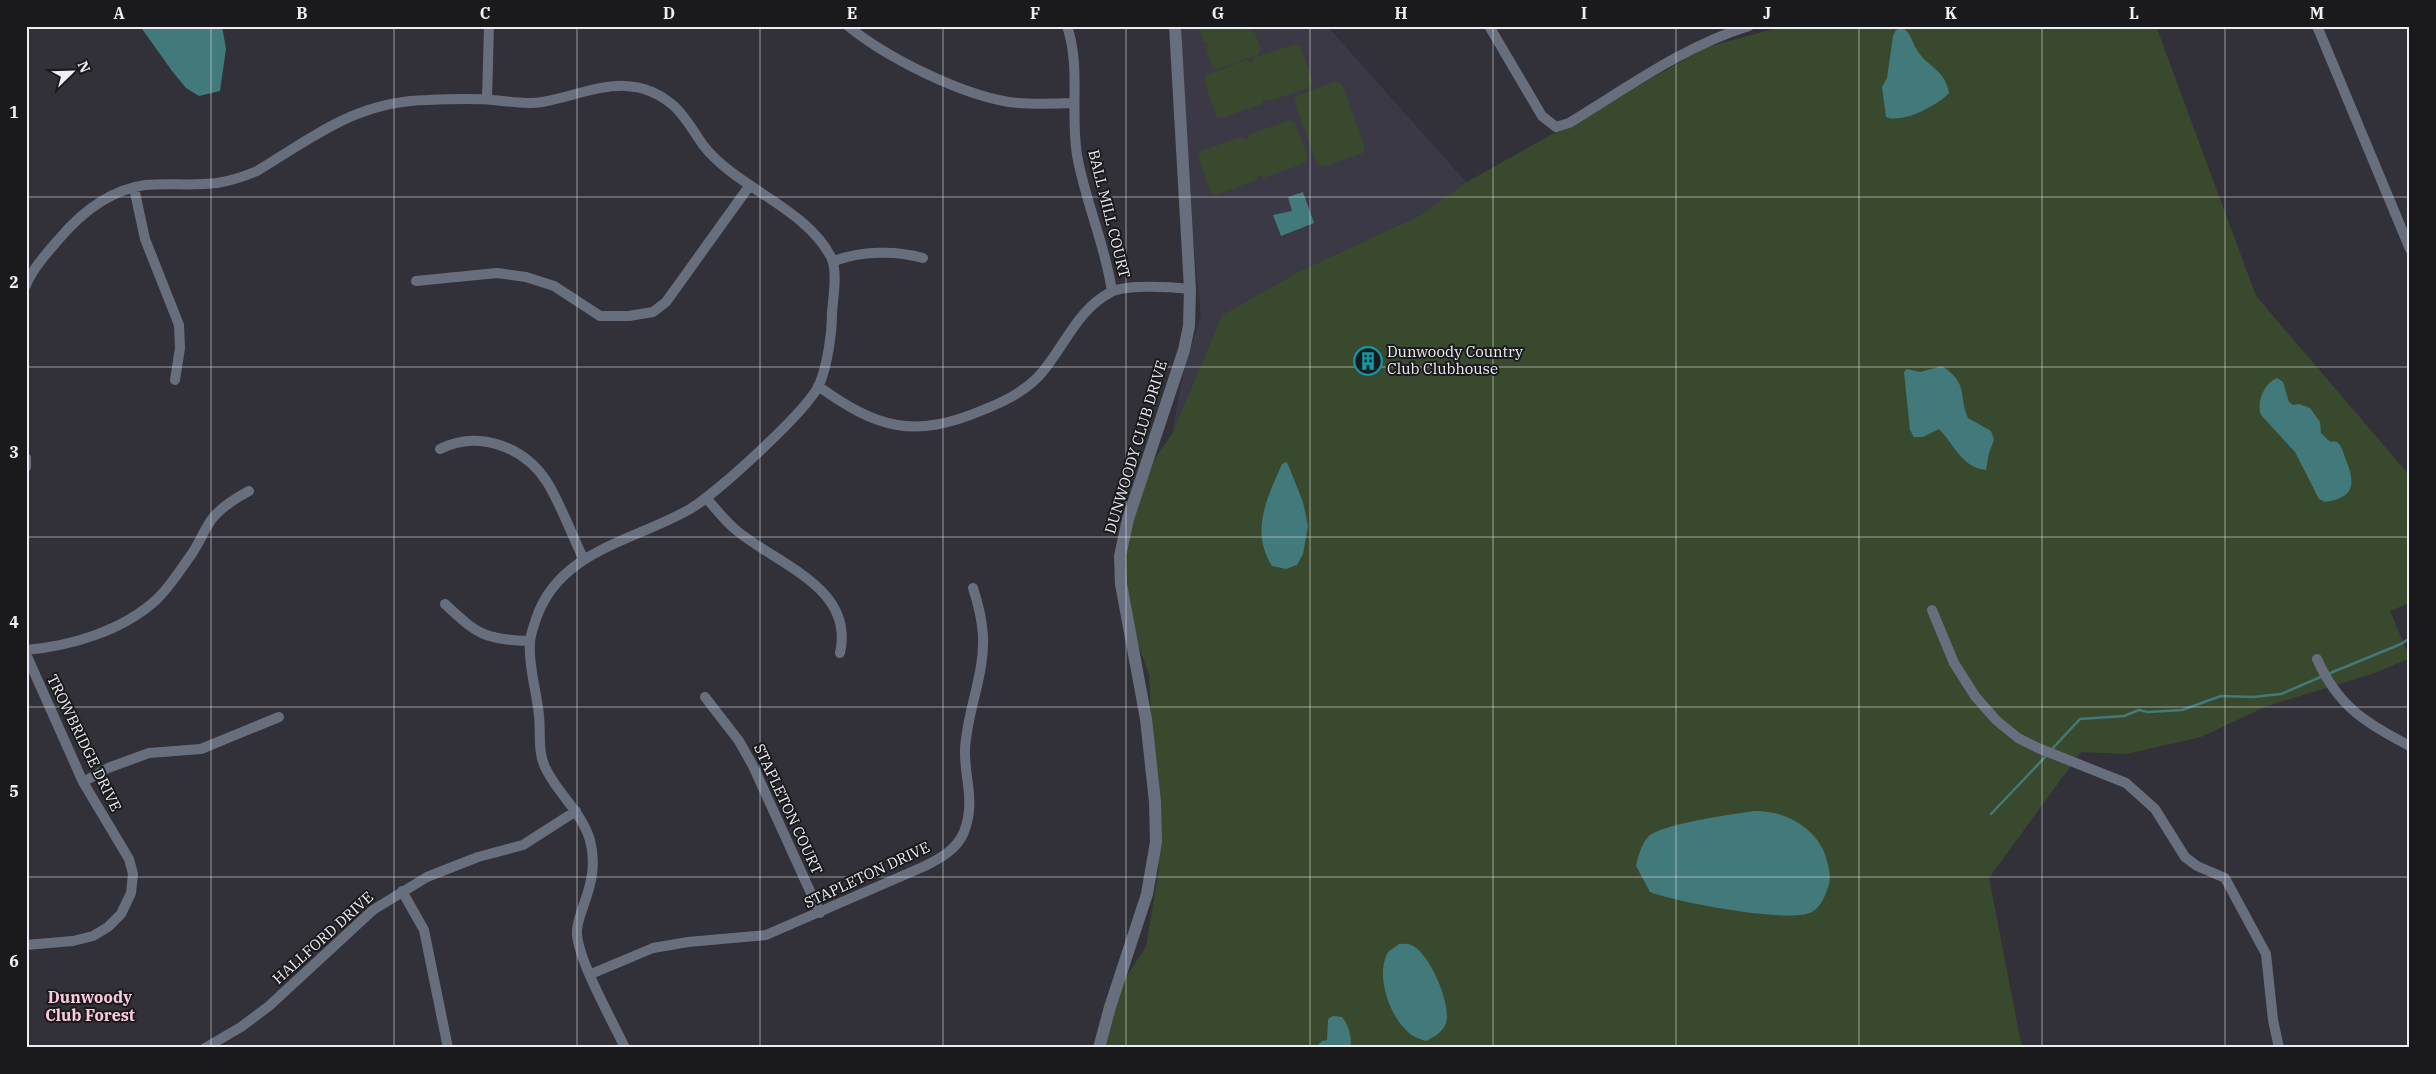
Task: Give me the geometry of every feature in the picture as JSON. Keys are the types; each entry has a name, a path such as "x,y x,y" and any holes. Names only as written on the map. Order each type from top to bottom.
{"street":[{"path":"487,99 489,26"},
{"path":"848,26 869,43 948,83 985,97 1028,104 1074,104"},
{"name":"BALL MILL COURT","path":"1067,26 1073,50 1075,136 1080,168 1085,194 1103,246 1112,291"},
{"name":"DUNWOODY CLUB DRIVE","path":"1099,1048 1110,1007 1147,894 1156,842 1155,802 1146,719 1121,584 1120,556 1128,519 1184,350 1189,326 1190,289 1175,26"},
{"path":"1489,26 1548,122 1556,127 1569,123 1684,53 1749,26"},
{"path":"2317,26 2410,249"},
{"path":"27,281 43,258 83,215 103,200 120,192 144,185 218,183 246,175 263,168 336,122 385,105 423,100 487,99 538,103 593,88 616,85 638,87 656,94 675,106 713,157 794,216 818,239 834,261 832,328 818,386 792,419 706,499 684,512 583,558 560,578 546,596 538,614 530,641 539,718 540,749 544,767 576,811 589,837 592,854 593,874 577,932 585,964 625,1048"},
{"path":"416,281 497,273 526,277 554,286 600,316 629,316 654,312 666,302 750,184"},
{"path":"134,188 145,239 179,324 180,348 175,380"},
{"path":"834,261 842,258 892,253 906,253 923,258"},
{"path":"818,386 846,406 869,418 888,424 915,427 942,425 970,416 1012,398 1037,378 1054,358 1072,326 1112,291 1148,287 1190,289"},
{"path":"440,449 452,443 482,440 503,446 523,457 547,483 583,558"},
{"path":"26,458 26,467"},
{"path":"26,652 81,640 107,630 156,601 195,549 208,523 221,510 248,491"},
{"path":"706,499 736,530 809,580 828,596 837,610 843,632 840,653"},
{"name":"STAPLETON DRIVE","path":"591,974 654,948 688,942 766,935 820,913 940,858 956,845 964,833 971,808 965,752 967,726 981,666 983,637 980,608 973,588"},
{"path":"445,604 464,622 486,637 498,640 530,641"},
{"path":"1932,610 1954,663 1974,696 1996,720 2018,738 2038,748 2126,783 2155,809 2185,858 2197,866 2225,878 2266,954 2272,1020 2279,1048"},
{"name":"TROWBRIDGE DRIVE","path":"26,652 83,782 129,859 133,874 131,893 121,914 108,927 93,936 73,941 26,945"},
{"path":"2317,659 2334,691 2346,705 2376,728 2410,746"},
{"name":"STAPLETON COURT","path":"705,697 739,741 753,766 820,913"},
{"path":"83,782 108,768 149,753 200,749 279,717"},
{"name":"HALLFORD DRIVE","path":"210,1047 269,1006 373,910 402,891 427,877 478,857 523,845 576,811"},
{"path":"402,891 424,930 448,1048"}],"shaded area":[{"path":"140,26 222,26 226,49 220,91 199,96 186,88"},
{"path":"1182,26 1327,26 1467,183 1419,216 1300,271 1222,315 1172,434 1184,369 1201,316 1182,133"},
{"path":"1198,26 1251,26 1250,30 1255,33 1261,49 1258,55 1218,69 1212,67 1206,50 1209,44 1204,42"},
{"path":"1785,26 2156,26 2256,296 2410,476 2410,603 2390,611 2410,658 2372,674 2267,706 2201,737 2126,754 2081,752 1989,878 2022,1048 1102,1048 1109,1002 1146,947 1159,869 1149,675 1114,577 1139,481 1172,434 1222,315 1300,271 1419,216 1467,182 1707,47"},
{"path":"1902,27 1910,35 1921,56 1940,73 1949,93 1929,108 1911,116 1893,118 1886,117 1882,87 1887,78 1893,36 1896,30"},
{"path":"1295,44 1300,46 1313,82 1310,87 1269,101 1264,99 1262,104 1221,118 1216,116 1204,80 1206,75 1247,60 1252,63 1254,58"},
{"path":"1337,81 1342,84 1365,147 1363,153 1322,167 1317,165 1294,101 1296,96"},
{"path":"1290,120 1295,123 1308,158 1305,163 1264,178 1259,175 1256,180 1216,195 1211,193 1198,157 1201,151 1241,137 1247,140 1250,134"},
{"path":"1303,192 1314,223 1281,236 1273,215 1292,211 1288,197"},
{"path":"1942,366 1956,378 1959,384 1968,418 1991,431 1994,440 1986,470 1971,465 1965,460 1939,429 1923,437 1914,437 1910,430 1904,372 1907,369 1920,372"},
{"path":"2277,378 2283,382 2289,402 2293,405 2299,404 2310,408 2320,422 2321,433 2329,441 2339,443 2342,448 2349,469 2351,483 2347,494 2342,497 2325,502 2319,499 2295,452 2261,415 2260,399 2262,394 2268,384"},
{"path":"1287,462 1303,502 1308,526 1303,554 1297,565 1286,569 1272,566 1265,553 1262,528 1266,502 1282,464"},
{"path":"1754,811 1778,814 1790,818 1801,824 1818,842 1828,865 1830,881 1823,900 1815,910 1800,915 1758,914 1706,906 1650,892 1636,866 1642,847 1648,837 1655,832 1682,824"},
{"path":"1399,944 1410,944 1425,957 1438,979 1446,1004 1445,1026 1435,1036 1426,1041 1410,1034 1400,1023 1386,994 1383,973 1384,963 1388,953"},
{"path":"1333,1016 1342,1017 1347,1024 1351,1048 1315,1048 1322,1041 1327,1040 1328,1019"}],"waterway":[{"path":"2328,674 2401,644 2410,638"},
{"path":"2052,749 2080,719 2124,716 2139,710 2148,712 2182,710 2221,696 2253,697 2281,694 2323,676"},
{"path":"1991,814 2047,755"}],"place":[{"name":"Dunwoody Country Club Clubhouse","path":"1368,361"}],"district":[{"name":"Dunwoody Club Forest","path":"90,1006"}]}
